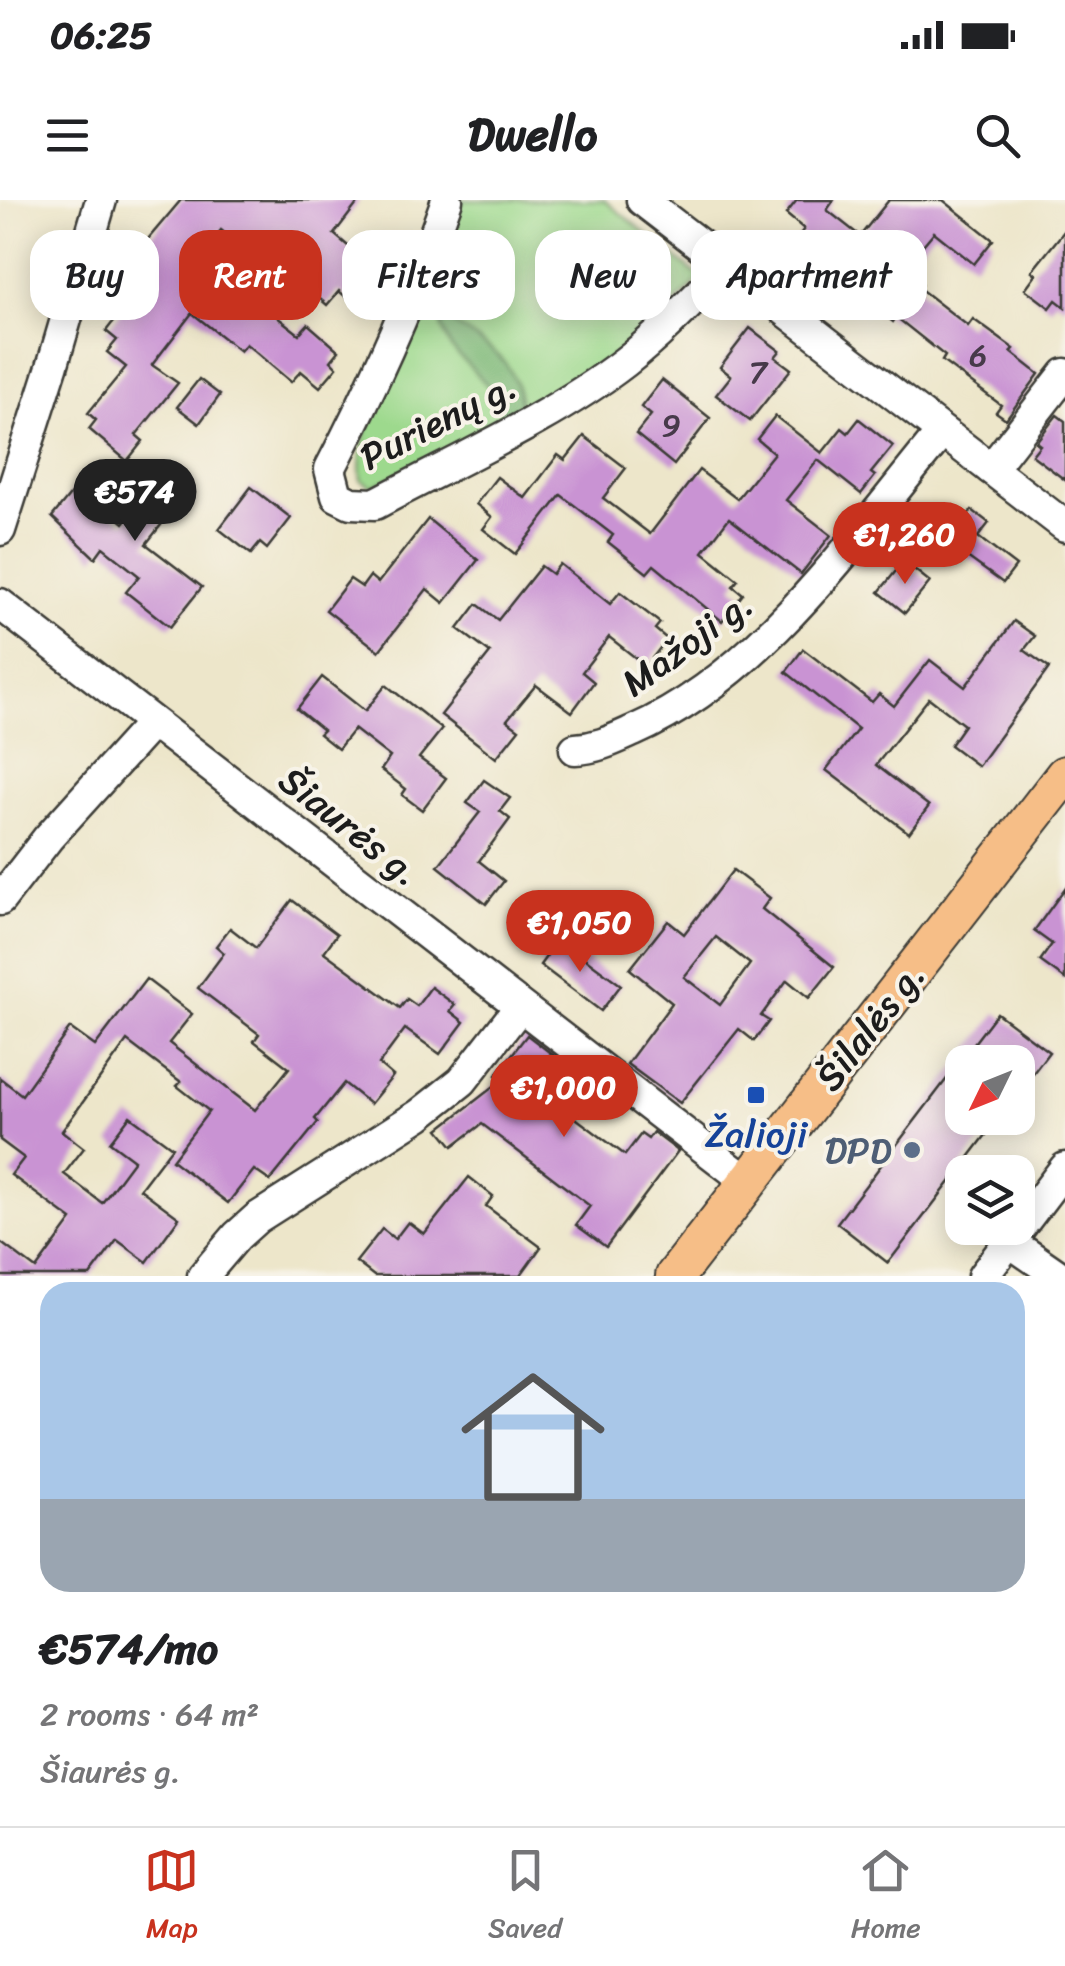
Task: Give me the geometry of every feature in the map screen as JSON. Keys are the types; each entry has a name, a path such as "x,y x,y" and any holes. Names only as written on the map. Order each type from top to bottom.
{"main road":[{"name":"Šilalės g.","path":"674,1276 1065,775"}],"street":[{"path":"0,530 101,200"},
{"name":"Purienų g.","path":"447,200 426,261 330,469 337,496 351,502 375,504 570,398 622,364 691,302"},
{"path":"642,200 691,238"},
{"path":"796,320 1065,526"},
{"path":"991,469 1065,374"},
{"name":"Mažoji g.","path":"575,749 596,748 648,724 734,668 782,624 942,432"},
{"name":"Šiaurės g.","path":"0,604 748,1182"},
{"path":"0,900 48,838 152,723"},
{"path":"202,1276 257,1218 419,1115 462,1082 520,1008"},
{"path":"1035,1208 1065,1168"},
{"path":"984,1276 1008,1245"},
{"path":"1014,1245 1060,1276"}],"green space":[{"path":"462,200 604,200 641,230 535,230 535,320 657,320 629,347 521,415 450,346 497,395 504,424 372,487 361,480 362,446 373,413 417,320 515,320 515,230 451,230"},
{"path":"671,254 691,270 691,288 671,307"},
{"path":"448,320 499,356 515,380 521,415 504,424 497,395 450,346 441,325"}],"building":[{"path":"181,200 360,200 334,234 342,241 342,294 339,291 327,305 322,301 322,230 179,230 179,320 187,320 152,365 178,383 136,435 143,441 127,461 89,429 96,420 88,413 126,367 107,352 117,340 106,331 115,320 159,320 159,230 156,230"},
{"path":"797,200 834,200 827,210 852,230 803,230 786,214"},
{"path":"889,200 943,200 993,240 974,264 934,232 927,240 927,230 865,230"},
{"path":"1065,230 1065,307 1056,300 1050,308 1025,289 1036,274 1032,271"},
{"path":"927,294 968,326 973,319 1014,349 1011,352 1039,374 1006,419 996,412 1001,405 942,361 945,356 900,320 927,320"},
{"path":"201,320 281,320 299,334 308,324 339,351 331,361 337,367 320,387 301,371 291,382 246,344 240,351"},
{"path":"750,328 780,351 775,357 791,369 750,421 716,395 731,376 720,367"},
{"path":"199,379 220,395 199,424 177,407"},
{"path":"662,380 710,418 674,465 636,434 651,415 641,407"},
{"path":"1057,415 1065,421 1065,480 1032,455 1040,445 1036,442"},
{"path":"775,416 822,453 842,428 848,433 859,419 893,446 871,473 875,476 861,494 818,460 786,500 831,535 801,574 729,518 703,552 738,580 733,586 743,594 722,621 654,565 647,573 608,542 613,535 561,495 515,554 483,529 492,517 476,504 497,477 525,498 558,455 565,460 584,436 626,468 603,498 650,534 699,470 737,499 774,453 757,439"},
{"path":"167,468 191,487 146,544 202,587 170,627 126,592 139,576 103,547 95,558 52,517 78,485 124,523"},
{"path":"251,487 291,518 267,549 260,543 251,554 219,529"},
{"path":"972,510 989,523 978,537 1016,566 1003,583 959,551 967,540 956,531"},
{"path":"428,519 478,560 444,603 427,589 379,651 326,610 350,579 362,587 370,576 378,583"},
{"path":"904,561 930,582 905,613 879,592"},
{"path":"560,564 610,604 620,592 660,623 655,629 667,639 646,666 609,637 582,672 594,682 572,712 536,685 507,720 519,729 496,758 441,715 490,653 458,629 477,604 498,620 541,566 552,574"},
{"path":"1014,621 1035,636 1024,650 1049,668 978,766 950,745 964,725 929,698 876,765 929,806 909,833 826,770 858,729 786,672 803,649 872,702 879,694 894,706 930,660 965,687"},
{"path":"322,677 365,711 386,685 442,729 419,758 446,778 422,810 402,795 406,789 381,770 390,757 354,729 338,749 319,734 323,730 297,709"},
{"path":"484,780 510,798 500,811 510,819 479,861 504,881 486,904 438,866 480,812 467,803"},
{"path":"733,870 770,898 762,909 834,967 809,998 787,980 761,1016 769,1021 754,1041 739,1029 680,1103 627,1064 672,1003 630,969 668,921 684,934","holes":["716,937 750,964 720,1005 684,977"]},
{"path":"1065,888 1065,979 1040,961 1052,944 1034,931"},
{"path":"292,900 337,934 324,952 400,1008 407,999 417,1006 431,987 455,1005 450,1011 464,1022 440,1054 405,1029 379,1064 393,1076 370,1104 344,1083 270,1181 254,1170 228,1203 172,1160 209,1111 177,1086 181,1082 127,1041 62,1131 84,1148 64,1174 102,1203 134,1160 110,1142 130,1116 172,1147 140,1189 179,1218 147,1262 117,1240 90,1276 0,1276 0,1242 36,1269 72,1220 11,1175 24,1158 0,1140 0,1078 22,1095 70,1028 95,1046 146,979 192,1014 169,1043 255,1110 289,1068 254,1041 259,1034 198,988 224,953 216,946 230,928 256,948"},
{"path":"559,939 621,985 601,1011 540,965"},
{"path":"997,1013 1049,1052 1035,1071 1035,1045 973,1045"},
{"path":"527,1035 575,1072 553,1101 625,1155 641,1134 648,1139 653,1132 678,1151 606,1247 576,1225 590,1206 482,1124 453,1146 439,1129 502,1080 496,1075"},
{"path":"945,1081 945,1135 986,1135 971,1155 945,1155 945,1189 888,1263 837,1223"},
{"path":"469,1177 493,1196 486,1206 541,1247 520,1276 374,1276 356,1262 382,1229 395,1239 408,1222 424,1234"}],"place":[{"name":"Žalioji","path":"756,1095"},
{"name":"DPD","path":"912,1150"}]}
